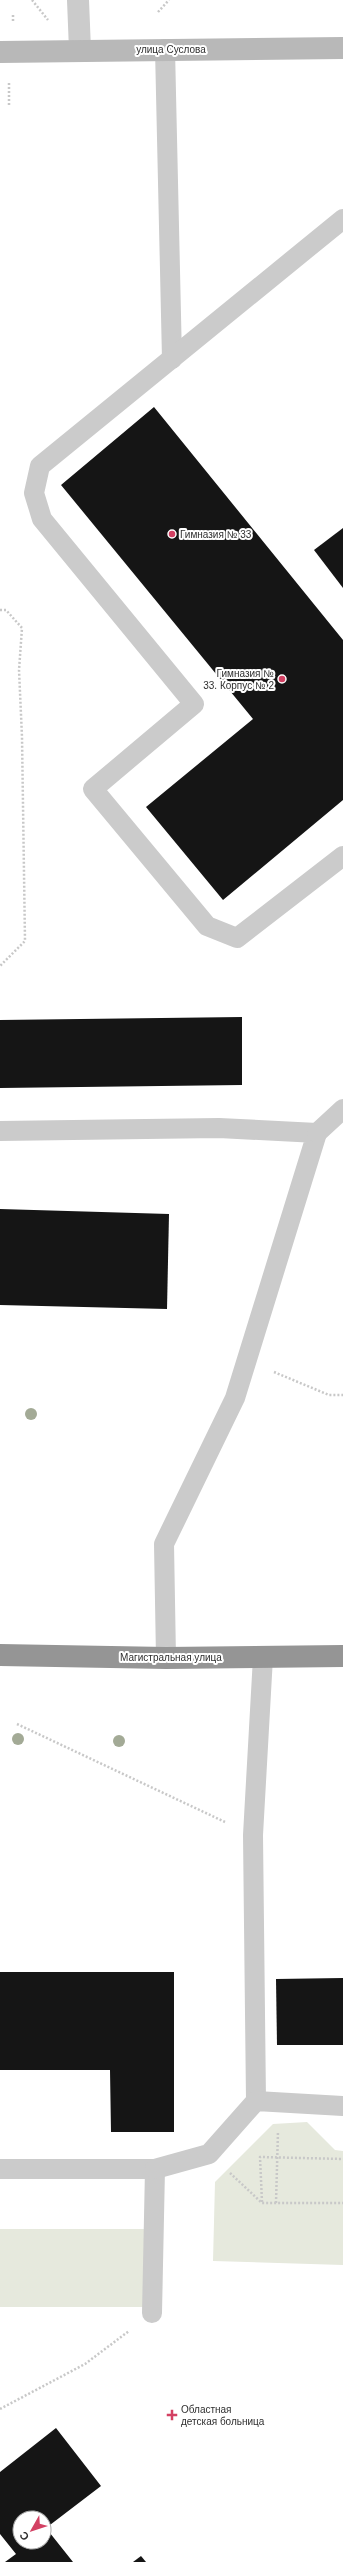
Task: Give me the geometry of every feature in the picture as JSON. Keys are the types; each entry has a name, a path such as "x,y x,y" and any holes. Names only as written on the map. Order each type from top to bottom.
{"highway":[{"name":"Магистральная улица","path":"0,1654 166,1658 343,1656"}],"street":[{"path":"78,0 80,50"},
{"name":"улица Суслова","path":"0,52 343,48"}],"lane":[{"path":"165,49 172,360"},
{"path":"343,219 172,360 40,466 34,493 42,519 194,704 93,789 207,926 237,938 343,856"},
{"path":"166,1658 164,1544 235,1398 317,1133 343,1109"},
{"path":"0,1131 219,1128 317,1133"},
{"path":"0,2169 155,2169 209,2154 256,2101 253,1835 263,1657"},
{"path":"256,2101 343,2106"},
{"path":"152,2313 155,2169"}],"path":[{"path":"158,12 170,0"},
{"path":"8,105 9,78"},
{"path":"0,610 6,610 22,628 19,670 22,737 25,941 0,966"},
{"path":"286,1376 329,1395 343,1395"},
{"path":"16,1724 253,1835"},
{"path":"276,2202 279,2103"},
{"path":"209,2154 262,2203 343,2203"},
{"path":"262,2203 260,2157 343,2159"},
{"path":"0,2409 85,2364 152,2313"}],"shaded area":[{"path":"307,2122 335,2150 343,2151 343,2265 213,2261 215,2182 273,2124"},
{"path":"0,2229 144,2229 144,2307 0,2307"}],"building":[{"name":"Гимназия № 33. Корпус № 2","path":"154,407 343,640 343,800 223,900 146,807 253,719 61,485"},
{"path":"343,528 343,588 314,550"},
{"path":"242,1017 242,1085 0,1088 0,1020"},
{"path":"0,1209 169,1214 167,1309 0,1305"},
{"path":"0,1972 174,1972 174,2132 111,2132 110,2070 0,2070"},
{"path":"343,1978 343,2045 277,2045 276,1979"},
{"path":"56,2428 101,2486 52,2523 52,2510 12,2510 12,2549 0,2534 0,2472"},
{"path":"52,2536 73,2562 5,2562 16,2554 13,2550 52,2550"},
{"path":"141,2556 146,2562 133,2562"}],"place":[{"name":"Гимназия № 33","path":"172,534"},
{"name":"Гимназия № 33. Корпус № 2","path":"282,679"},
{"name":"Областная детская больница","path":"172,2415"}]}
